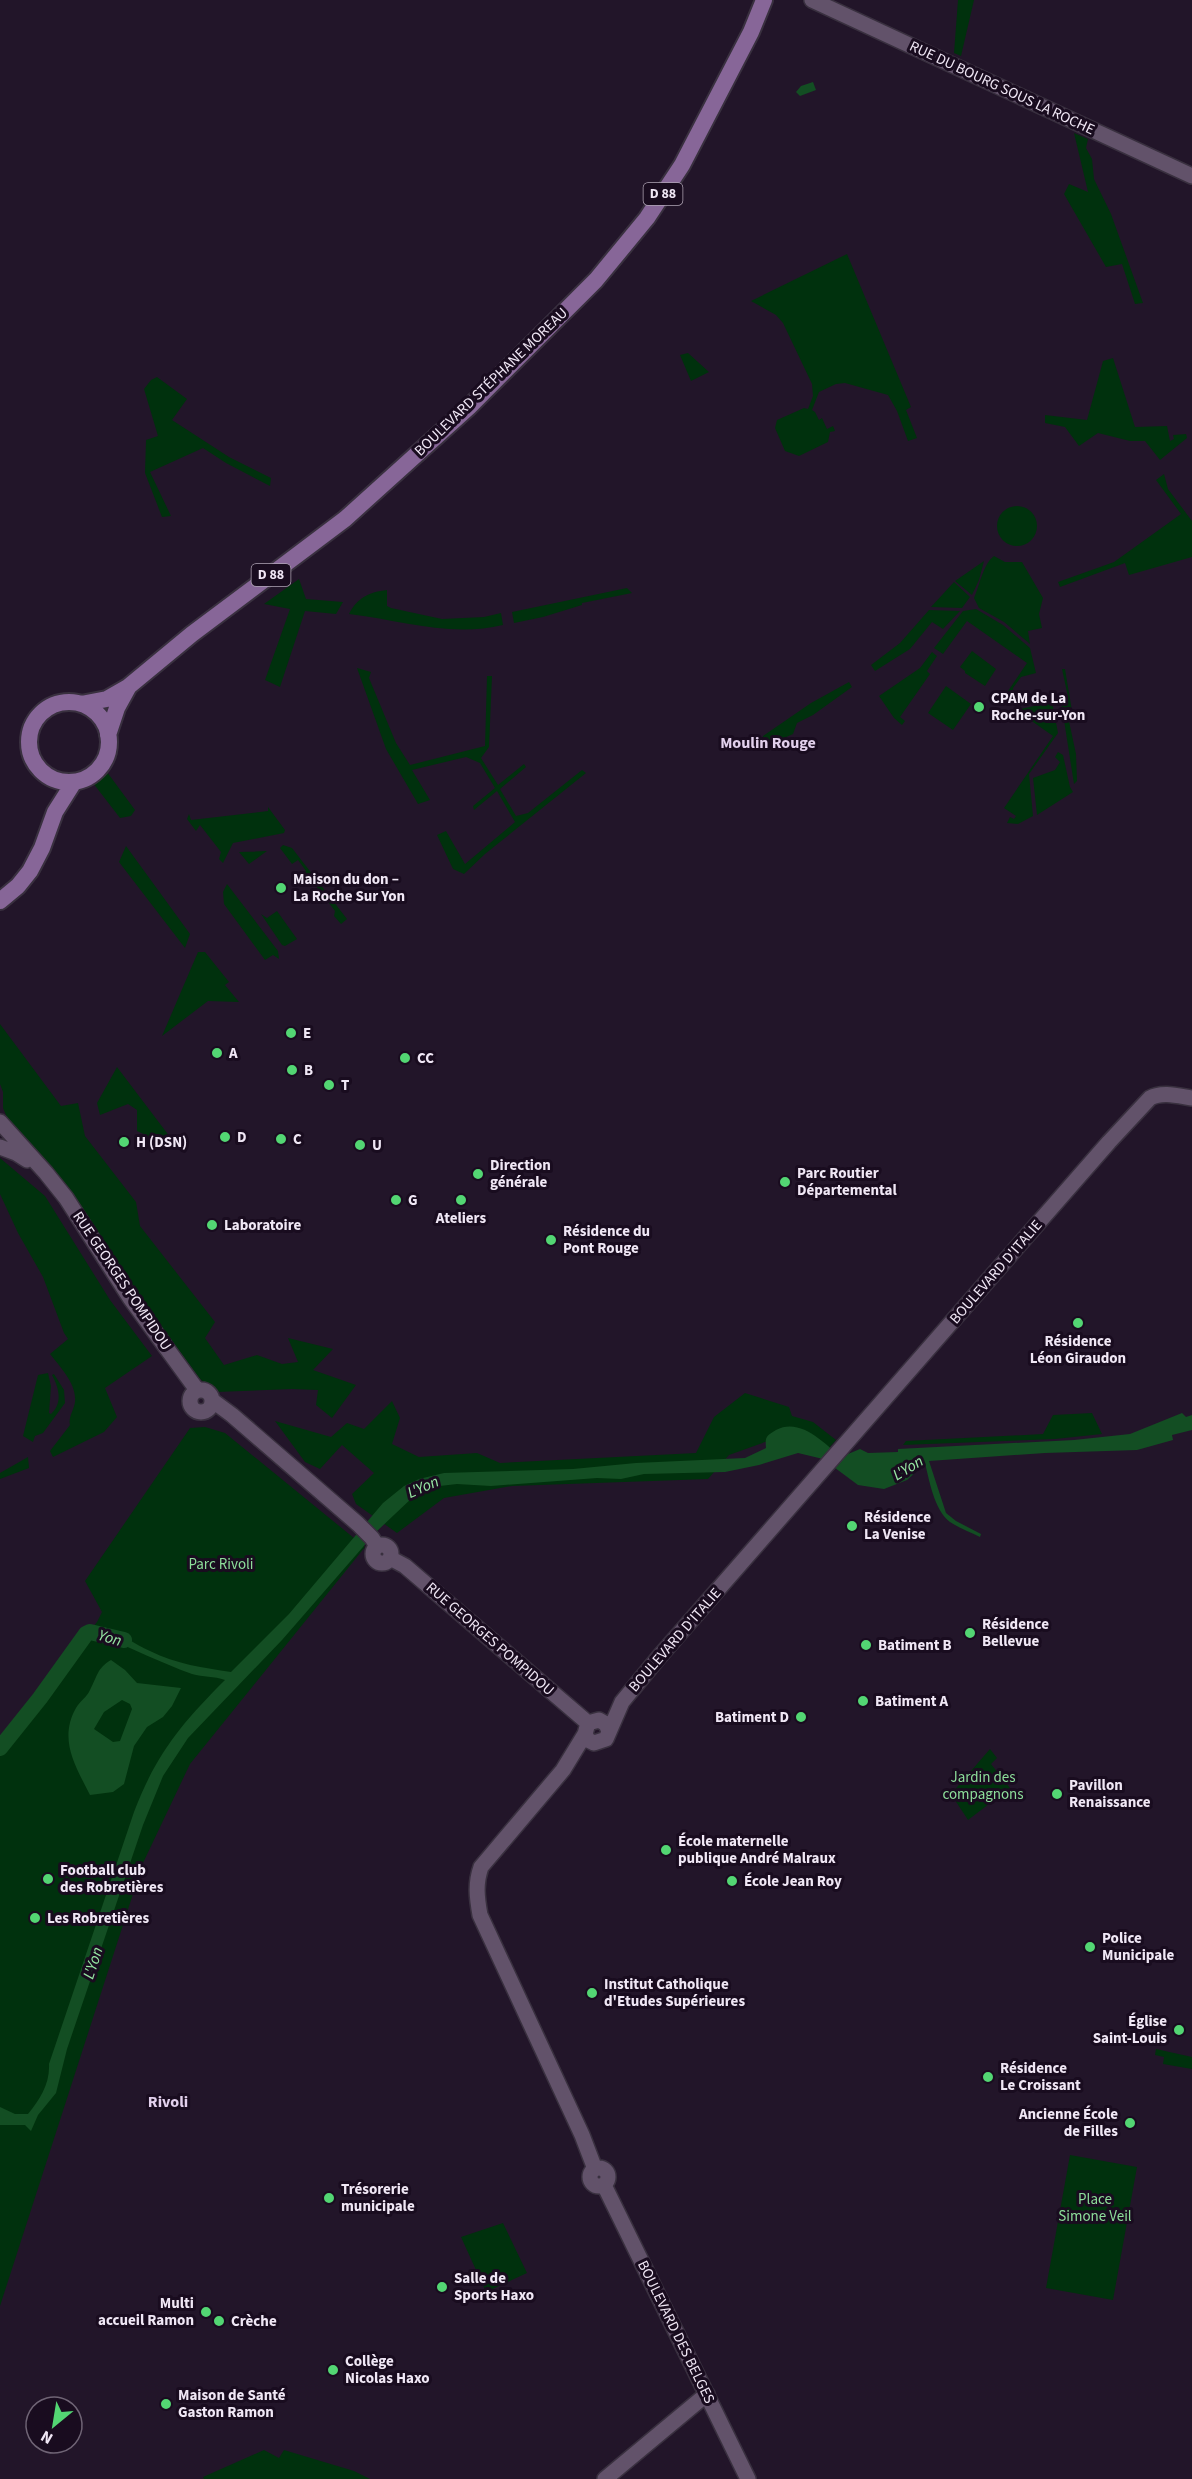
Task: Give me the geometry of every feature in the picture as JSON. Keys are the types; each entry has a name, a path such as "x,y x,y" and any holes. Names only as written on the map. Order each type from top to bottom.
{"main road":[{"name":"BOULEVARD STÉPHANE MOREAU","path":"81,704 107,699 128,687 192,634 345,519 469,407 597,280 646,218 682,165 751,32 764,0"},
{"name":"RUE DU BOURG SOUS LA ROCHE","path":"812,0 1192,176"},
{"name":"BOULEVARD STÉPHANE MOREAU","path":"108,735 117,708 128,687"},
{"path":"0,901 18,886 30,871 42,848 55,812 72,785 92,775 108,752 108,735 99,716 81,704 68,702 55,704 43,711 34,721 29,733 28,747 36,765 50,777 72,785"},
{"path":"50,777 55,812"},
{"name":"BOULEVARD D'ITALIE","path":"595,2169 582,2135 480,1915 476,1894 481,1867 595,1730 620,1708 622,1701 1150,1098 1156,1094 1164,1094 1192,1098"},
{"name":"RUE GEORGES POMPIDOU","path":"0,1122 46,1173 77,1215 142,1315 197,1390 190,1398 190,1406 198,1412 210,1406 248,1430 358,1524 374,1542 388,1547 391,1552 390,1558 405,1566 595,1730"},
{"name":"RUE GEORGES POMPIDOU","path":"0,1147 16,1153 46,1173"},
{"name":"BOULEVARD DES BELGES","path":"595,2169 590,2177 592,2182 596,2186 604,2185 748,2479"},
{"path":"605,2479 707,2394"}],"green space":[{"path":"958,0 974,0 961,56 954,53"},
{"path":"1074,133 1088,139 1086,148 1092,159 1094,179 1111,214 1143,303 1135,304 1122,264 1106,267 1064,194 1069,184 1088,192"},
{"path":"847,254 911,407 906,410 917,438 908,441 897,411 888,395 845,383 836,384 819,392 812,410 819,420 822,418 827,429 833,426 835,431 830,432 828,442 799,456 785,451 775,428 777,420 804,408 808,409 813,396 812,384 783,323 776,315 751,301"},
{"path":"688,353 709,372 691,381 680,355"},
{"path":"1113,358 1135,427 1167,426 1170,441 1174,439 1173,435 1186,434 1187,438 1160,460 1145,441 1130,441 1098,433 1079,446 1065,427 1045,423 1045,415 1087,420 1103,361"},
{"path":"157,377 187,399 172,420 229,457 271,478 270,486 203,448 150,472 171,516 162,517 145,473 146,440 158,436 144,389 151,380"},
{"path":"1164,474 1168,489 1192,521 1192,557 1129,575 1125,563 1060,587 1058,582 1114,562 1181,514 1156,480"},
{"path":"1017,506 1025,507 1031,512 1036,518 1036,534 1031,540 1025,545 1017,546 1009,545 1003,540 998,534 997,526 998,518 1003,512 1009,507"},
{"path":"994,556 1005,562 1022,562 1043,598 1039,614 1042,628 1028,631 1030,644 1004,622 979,608 974,598 984,569"},
{"path":"984,561 979,580 972,595 955,581"},
{"path":"299,579 306,599 343,602 336,614 305,611 280,687 265,680 290,609 264,604"},
{"path":"954,582 970,597 962,608 931,607"},
{"path":"627,588 632,593 582,603 582,605 543,617 514,623 512,612"},
{"path":"387,590 387,606 391,608 442,619 484,617 501,613 503,625 484,629 445,629 349,614 364,597"},
{"path":"976,609 1003,625 1030,648 1036,673 1021,677 1013,688 1015,704 1009,705 1002,700 1027,663 967,621 943,654 934,648 963,611"},
{"path":"929,610 960,611 943,629 932,622 910,649 875,671 871,665 900,643"},
{"path":"972,651 996,669 985,686 960,667"},
{"path":"932,652 937,656 927,671 930,674 900,717 905,721 902,725 894,718 879,696 920,668"},
{"path":"357,668 371,672 369,678 396,743 410,765 485,746 487,676 492,676 489,747 481,758 498,785 524,764 526,767 500,789 516,816 528,813 582,770 586,773 485,854 464,874 453,869 437,835 446,831 465,864 515,822 497,791 474,810 473,806 495,788 480,763 466,757 412,770 430,800 418,804 386,749"},
{"path":"1062,669 1065,669 1072,711 1067,712 1076,754 1077,781 1074,784 1061,701 1061,698 1068,697"},
{"path":"849,682 852,687 813,715 797,723 793,734 762,748 763,736 811,703"},
{"path":"946,686 971,704 953,730 928,713"},
{"path":"1052,702 1058,733 1029,774 1033,816 1018,824 1007,823 1010,817 1014,819 1016,816 1004,808 1053,736 1016,710"},
{"path":"1058,752 1063,755 1073,792 1037,815 1033,778 1055,770 1060,762 1055,757"},
{"path":"107,772 135,810 131,816 120,818 93,783"},
{"path":"268,807 285,830 284,833 233,843 223,863 219,859 221,852 200,825 196,831 187,819 189,814 191,820 268,811"},
{"path":"283,845 292,848 347,919 341,924 334,916 335,911 310,878 299,876 306,871 298,860 292,864 280,848"},
{"path":"126,846 190,934 185,948 119,862"},
{"path":"267,851 249,864 239,852"},
{"path":"227,884 278,951 279,959 273,955 265,960 224,904 223,892"},
{"path":"277,911 297,939 285,946 261,914 267,918"},
{"path":"198,952 205,952 229,982 225,985 239,1002 208,1001 162,1036"},
{"path":"0,1024 61,1106 78,1103 85,1136 136,1202 140,1226 215,1322 205,1338 224,1365 257,1355 282,1364 298,1362 288,1338 333,1349 313,1370 356,1385 332,1418 316,1405 318,1390 216,1392 200,1379 153,1315 62,1181 9,1122 3,1108 3,1092 0,1084"},
{"path":"117,1067 170,1137 163,1143 137,1131 137,1110 128,1104 100,1115 97,1103"},
{"path":"0,1158 45,1196 110,1300 152,1356 105,1388 117,1417 104,1432 53,1457 50,1451 70,1425 75,1395 67,1376 50,1354 68,1339 43,1277 18,1233 0,1194"},
{"path":"48,1373 51,1386 49,1413 55,1410 58,1400 58,1390 52,1375 54,1374 64,1390 65,1403 43,1433 35,1436 33,1442 23,1436 38,1375"},
{"path":"745,1393 789,1407 792,1416 813,1422 836,1440 827,1450 779,1437 729,1455 708,1479 512,1486 444,1498 397,1533 356,1504 352,1494 374,1473 342,1445 320,1469 305,1462 275,1421 331,1437 347,1423 364,1429 392,1401 400,1418 392,1444 419,1457 477,1453 500,1463 696,1453 714,1417"},
{"path":"1092,1413 1102,1434 1055,1439 903,1445 906,1441 1043,1434 1053,1415"},
{"name":"Parc Rivoli","path":"205,1427 225,1433 365,1547 190,1764 143,1863 0,2306 0,1739 97,1622 102,1612 85,1581 190,1428"},
{"path":"28,1457 29,1468 0,1479 0,1473"},
{"name":"Jardin des compagnons","path":"990,1749 997,1758 991,1764 1010,1788 968,1820 951,1794"},
{"path":"1156,2049 1192,2057 1192,2069 1163,2064 1164,2057 1155,2055"},
{"name":"Place Simone Veil","path":"1070,2155 1137,2167 1113,2300 1046,2288"},
{"path":"503,2223 527,2273 486,2292 461,2237"},
{"path":"264,2450 279,2458 284,2450 354,2471 370,2479 204,2479 203,2477"}],"water":[{"path":"813,82 816,90 800,96 796,92 801,86"},
{"name":"L'Yon","path":"1182,1413 1186,1417 1192,1415 1192,1430 1172,1435 1173,1440 1137,1450 1045,1453 929,1461 946,1513 981,1534 980,1537 944,1517 933,1494 925,1463 918,1466 917,1471 907,1480 884,1489 858,1485 823,1459 798,1453 725,1472 644,1474 621,1479 597,1478 491,1486 457,1484 431,1487 413,1497 376,1532 282,1640 188,1738 163,1776 143,1825 67,2049 56,2093 38,2115 31,2131 25,2125 0,2125 0,2107 15,2114 28,2114 43,2091 48,2078 49,2064 134,1812 151,1773 183,1725 225,1680 192,1674 102,1636 104,1627 170,1659 231,1672 289,1614 383,1503 404,1486 419,1479 444,1473 573,1469 636,1463 745,1458 766,1448 768,1435 785,1427 794,1427 812,1434 843,1459 860,1449 868,1453 898,1452 898,1449 1074,1440 1130,1434"},
{"path":"111,1660 137,1683 181,1688 172,1706 163,1717 147,1727 134,1746 124,1784 113,1792 90,1795 71,1753 69,1731 76,1708 89,1692 103,1666","holes":["122,1700 130,1704 132,1709 120,1741 113,1742 94,1729 104,1712"]}],"waterway":[{"name":"Yon","path":"0,1748 40,1698 86,1634 90,1632 124,1640"}],"place":[{"name":"CPAM de La Roche-sur-Yon","path":"979,707"},
{"name":"Maison du don – La Roche Sur Yon","path":"281,888"},
{"name":"E","path":"291,1033"},
{"name":"A","path":"217,1053"},
{"name":"CC","path":"405,1058"},
{"name":"B","path":"292,1070"},
{"name":"T","path":"329,1085"},
{"name":"D","path":"225,1137"},
{"name":"C","path":"281,1139"},
{"name":"H (DSN)","path":"124,1142"},
{"name":"U","path":"360,1145"},
{"name":"Direction générale","path":"478,1174"},
{"name":"Parc Routier Départemental","path":"785,1182"},
{"name":"G","path":"396,1200"},
{"name":"Ateliers","path":"461,1200"},
{"name":"Laboratoire","path":"212,1225"},
{"name":"Résidence du Pont Rouge","path":"551,1240"},
{"name":"Résidence Léon Giraudon","path":"1078,1323"},
{"name":"Résidence La Venise","path":"852,1526"},
{"name":"Résidence Bellevue","path":"970,1633"},
{"name":"Batiment B","path":"866,1645"},
{"name":"Batiment A","path":"863,1701"},
{"name":"Batiment D","path":"801,1717"},
{"name":"Pavillon Renaissance","path":"1057,1794"},
{"name":"École maternelle publique André Malraux","path":"666,1850"},
{"name":"Football club des Robretières","path":"48,1879"},
{"name":"École Jean Roy","path":"732,1881"},
{"name":"Les Robretières","path":"35,1918"},
{"name":"Police Municipale","path":"1090,1947"},
{"name":"Institut Catholique d'Etudes Supérieures","path":"592,1993"},
{"name":"Église Saint-Louis","path":"1179,2030"},
{"name":"Résidence Le Croissant","path":"988,2077"},
{"name":"Ancienne École de Filles","path":"1130,2123"},
{"name":"Trésorerie municipale","path":"329,2198"},
{"name":"Salle de Sports Haxo","path":"442,2287"},
{"name":"Multi accueil Ramon","path":"206,2312"},
{"name":"Crèche","path":"219,2321"},
{"name":"Collège Nicolas Haxo","path":"333,2370"},
{"name":"Maison de Santé Gaston Ramon","path":"166,2404"}],"district":[{"name":"Moulin Rouge","path":"768,743"},
{"name":"Rivoli","path":"168,2102"}]}
